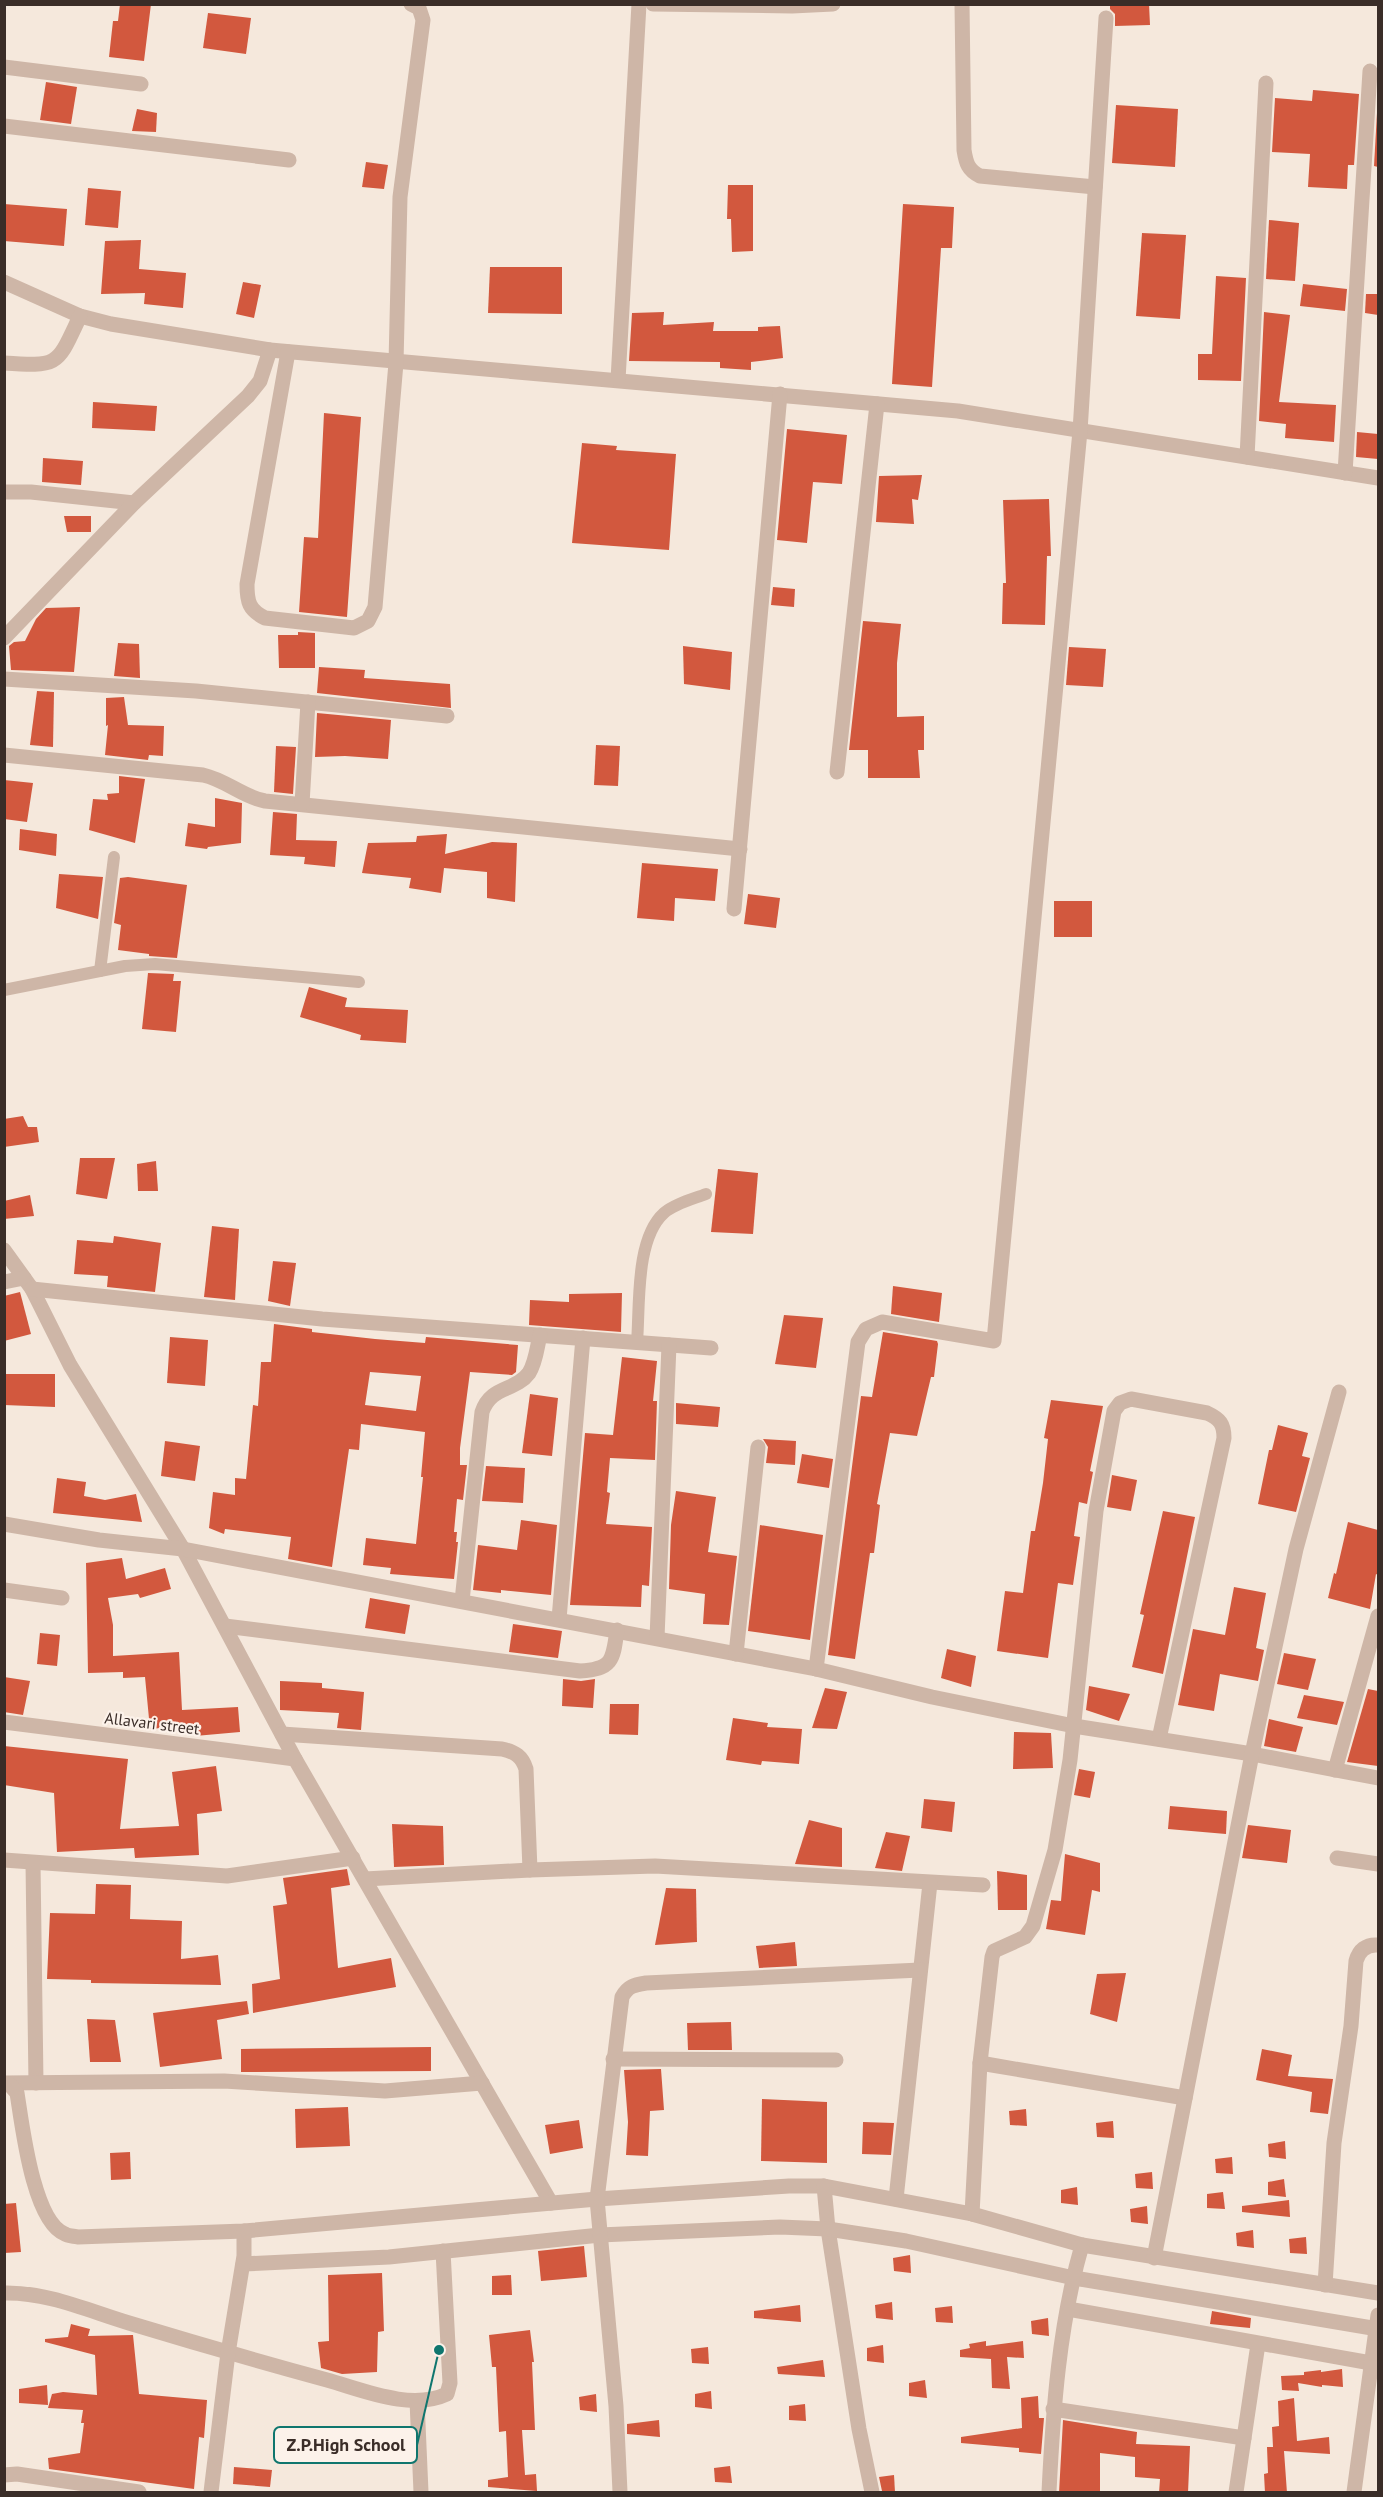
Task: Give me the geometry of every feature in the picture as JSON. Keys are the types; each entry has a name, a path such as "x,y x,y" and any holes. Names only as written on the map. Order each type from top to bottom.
{"street":[{"path":"618,380 639,4"},
{"path":"653,4 833,4"},
{"path":"962,4 964,150 965,162 970,171 980,176 1095,188"},
{"path":"288,352 247,584 247,601 253,612 265,618 354,628 368,621 375,608 396,363 400,196 423,20 416,6"},
{"path":"816,1669 858,1342 866,1329 882,1322 994,1341 1080,431 1106,18"},
{"path":"4,67 141,84"},
{"path":"1345,473 1370,71"},
{"path":"1247,457 1266,83"},
{"path":"4,126 289,160"},
{"path":"4,282 80,316 111,324 270,350 396,363 618,380 958,411 1378,478"},
{"path":"4,363 39,365 52,362 63,352 80,316"},
{"path":"4,638 134,503 248,396 260,381 270,350"},
{"path":"734,909 780,394"},
{"path":"837,772 877,404"},
{"path":"4,492 31,492 134,503"},
{"path":"4,679 196,691 447,716"},
{"path":"302,804 308,702"},
{"path":"4,755 203,775 216,778 253,799 740,849"},
{"path":"4,1250 28,1284 70,1365 183,1549 295,1759 551,2203"},
{"path":"4,1282 322,1319 711,1348"},
{"path":"462,1601 482,1412 486,1401 494,1394 520,1381 528,1373 534,1361 540,1335"},
{"path":"559,1619 583,1338"},
{"path":"657,1638 669,1344"},
{"path":"1154,2258 1252,1754 1296,1549 1339,1392"},
{"path":"972,2214 980,2063 992,1957 994,1951 1024,1937 1033,1926 1055,1850 1074,1726 1099,1493 1114,1411 1120,1402 1131,1399 1207,1413 1218,1418 1224,1426 1224,1438 1159,1739"},
{"path":"736,1654 758,1447"},
{"path":"4,1524 99,1540 183,1549 816,1669 932,1697 1074,1726 1252,1754 1378,1778"},
{"path":"4,1590 62,1598"},
{"path":"1335,1770 1378,1616"},
{"path":"225,1626 580,1671 605,1667 611,1661 617,1630"},
{"name":"Allavari street","path":"4,1722 295,1759"},
{"path":"282,1734 502,1749 513,1752 524,1762 526,1770 530,1869"},
{"path":"4,1860 227,1875 353,1858"},
{"path":"1337,1858 1378,1864"},
{"path":"33,1863 36,2083"},
{"path":"364,1879 530,1869 677,1867 983,1885"},
{"path":"896,2199 930,1883"},
{"path":"1325,2284 1334,2143 1351,2026 1356,1961 1358,1953 1364,1947 1378,1946"},
{"path":"620,2493 616,2406 597,2205 622,1997 626,1989 635,1985 920,1970"},
{"path":"614,2059 836,2060"},
{"path":"980,2063 1185,2098"},
{"path":"7,2083 224,2081 376,2091 482,2084"},
{"path":"7,2083 17,2093 38,2194 45,2215 63,2234 97,2236 245,2235 551,2203 597,2205 789,2186 896,2199 972,2214 1081,2249 1378,2293"},
{"path":"824,2192 859,2429 872,2493"},
{"path":"244,2260 389,2257 599,2232 828,2226 1075,2275 1378,2323 1354,2493"},
{"path":"211,2493 228,2353 244,2260 245,2235"},
{"path":"1048,2493 1053,2409 1068,2309 1081,2249"},
{"path":"4,2293 38,2296 228,2353 374,2393 417,2401 436,2399 447,2394 450,2383 443,2252"},
{"path":"1068,2309 1371,2363"},
{"path":"1236,2493 1258,2344"},
{"path":"417,2401 421,2493"},
{"path":"1053,2409 1244,2438"},
{"path":"4,2475 17,2474 139,2493"}],"lane":[{"path":"100,971 114,857"},
{"path":"4,990 125,966 155,964 359,982"},
{"path":"638,1342 646,1244 665,1211 706,1194"}],"building":[{"path":"120,4 151,4 144,61 109,57 113,21 118,21"},
{"path":"1110,4 1149,4 1150,25 1115,26 1115,14 1110,9"},
{"path":"208,13 251,18 246,54 203,48"},
{"path":"46,82 77,87 71,124 40,120"},
{"path":"1313,90 1359,94 1354,165 1348,165 1347,189 1308,187 1310,154 1272,152 1275,98 1312,101"},
{"path":"1378,95 1378,167 1374,166"},
{"path":"1116,105 1178,109 1175,167 1112,163"},
{"path":"137,109 157,113 156,132 132,131"},
{"path":"366,162 388,165 384,189 362,187"},
{"path":"728,185 753,185 753,251 732,252 731,219 727,219"},
{"path":"88,188 121,191 118,228 85,225"},
{"path":"4,204 67,209 64,246 4,241"},
{"path":"903,204 954,207 952,248 941,248 932,387 892,384"},
{"path":"1269,220 1299,223 1295,281 1266,279"},
{"path":"1142,233 1186,235 1180,319 1136,316"},
{"path":"141,240 139,269 186,273 183,308 144,304 145,293 101,294 105,241"},
{"path":"490,267 562,267 562,314 488,313"},
{"path":"1216,276 1246,278 1241,381 1198,380 1198,354 1212,354"},
{"path":"243,282 261,285 254,318 236,314"},
{"path":"1303,284 1347,289 1345,311 1300,306"},
{"path":"1366,294 1378,294 1378,315 1365,313"},
{"path":"664,312 663,325 714,322 713,331 758,331 758,327 780,326 783,358 751,362 751,370 720,368 720,362 629,361 632,313"},
{"path":"1264,312 1290,315 1279,402 1336,405 1334,442 1285,438 1286,424 1259,421"},
{"path":"93,402 157,406 155,431 92,428"},
{"path":"324,413 361,417 347,617 299,612 304,537 318,538"},
{"path":"787,429 847,435 842,484 813,482 807,543 777,540"},
{"path":"1357,432 1378,434 1378,459 1356,457"},
{"path":"582,443 617,446 616,450 676,454 669,550 572,543"},
{"path":"43,458 83,461 81,485 42,482"},
{"path":"922,475 918,500 912,499 914,524 876,522 879,476"},
{"path":"1049,499 1051,556 1047,556 1045,625 1002,624 1003,583 1006,583 1003,500"},
{"path":"64,516 91,516 91,532 67,532"},
{"path":"773,587 795,589 794,607 771,605"},
{"path":"80,607 74,672 11,670 9,646 14,642 25,641 36,619 46,608"},
{"path":"863,621 901,624 897,663 897,717 924,716 924,750 918,750 920,778 868,778 868,750 849,750"},
{"path":"298,632 315,633 315,668 279,668 278,635 298,635"},
{"path":"118,643 139,644 140,678 114,676"},
{"path":"683,646 732,652 730,690 684,684"},
{"path":"1069,647 1106,649 1103,687 1066,685"},
{"path":"319,667 365,670 364,678 450,684 451,708 317,693"},
{"path":"37,691 54,692 53,747 30,745"},
{"path":"124,697 128,725 164,726 163,756 149,755 148,760 105,755 108,725 106,726 106,698"},
{"path":"317,713 391,720 388,759 345,756 315,757"},
{"path":"596,745 620,746 618,786 594,785"},
{"path":"276,746 296,747 293,794 274,792"},
{"path":"119,776 145,779 135,843 89,830 93,799 108,800 107,794 119,793"},
{"path":"4,780 33,783 27,822 4,819"},
{"path":"215,798 242,803 241,843 207,849 185,846 188,823 215,827"},
{"path":"273,812 297,814 296,840 337,841 335,867 304,864 305,857 270,855"},
{"path":"20,829 57,834 56,856 19,850"},
{"path":"447,834 445,854 492,842 517,843 515,902 487,898 487,872 444,868 441,893 409,888 411,878 362,873 368,843 416,842 417,836"},
{"path":"642,863 718,869 715,901 675,898 674,921 637,918"},
{"path":"59,874 103,877 98,919 56,908"},
{"path":"128,877 187,885 177,958 118,950 121,925 114,923 120,878"},
{"path":"748,894 780,898 776,928 744,924"},
{"path":"1054,901 1092,901 1092,937 1054,937"},
{"path":"148,973 174,974 173,981 181,981 176,1032 142,1029"},
{"path":"309,987 347,998 345,1007 408,1010 406,1043 360,1040 361,1035 300,1017"},
{"path":"23,1116 28,1127 37,1127 39,1142 4,1147 4,1119"},
{"path":"80,1158 115,1158 107,1199 76,1194"},
{"path":"156,1161 158,1191 138,1191 137,1164"},
{"path":"718,1169 758,1173 753,1234 711,1232"},
{"path":"30,1195 34,1216 4,1219 4,1201"},
{"path":"212,1226 239,1229 235,1300 204,1297"},
{"path":"114,1236 161,1243 155,1292 107,1287 108,1276 74,1274 77,1240 113,1243"},
{"path":"273,1261 296,1263 290,1306 268,1301"},
{"path":"893,1286 942,1293 939,1322 891,1314"},
{"path":"20,1292 31,1334 4,1341 4,1296"},
{"path":"622,1293 621,1332 529,1325 530,1300 569,1302 569,1294"},
{"path":"784,1315 823,1318 816,1368 775,1364"},
{"path":"274,1324 312,1329 312,1332 375,1339 425,1343 426,1337 518,1345 516,1372 512,1375 470,1372 460,1448 460,1465 467,1465 463,1500 457,1499 454,1532 457,1532 456,1542 458,1542 454,1579 390,1574 391,1568 363,1565 366,1538 416,1544 425,1432 361,1424 359,1450 349,1449 332,1567 288,1559 291,1537 225,1529 224,1534 209,1528 213,1492 235,1495 235,1478 246,1479 253,1405 258,1406 261,1362 271,1362","holes":["370,1372 421,1376 416,1411 365,1405"]},
{"path":"883,1332 937,1341 938,1344 934,1377 931,1377 917,1436 890,1433 877,1504 880,1505 874,1553 870,1553 855,1659 828,1655 861,1396 872,1397"},
{"path":"170,1337 208,1340 205,1386 167,1383"},
{"path":"622,1357 657,1361 653,1401 657,1401 655,1460 610,1458 607,1492 610,1493 606,1524 652,1527 649,1586 642,1585 641,1607 570,1605 585,1433 613,1435"},
{"path":"4,1374 55,1374 55,1407 4,1405"},
{"path":"530,1394 558,1398 552,1456 522,1453"},
{"path":"1051,1400 1103,1406 1090,1471 1093,1472 1087,1504 1079,1502 1074,1536 1080,1537 1073,1585 1058,1583 1048,1658 997,1651 1005,1591 1023,1593 1031,1531 1035,1531 1043,1483 1048,1439 1044,1438"},
{"path":"676,1403 720,1407 718,1427 676,1424"},
{"path":"1278,1425 1308,1433 1302,1456 1310,1458 1296,1512 1258,1504 1269,1450 1272,1450"},
{"path":"763,1439 796,1441 795,1465 766,1463 768,1447"},
{"path":"165,1441 200,1446 195,1481 161,1476"},
{"path":"802,1454 833,1459 829,1488 797,1483"},
{"path":"486,1466 525,1468 523,1503 482,1501"},
{"path":"1112,1475 1137,1480 1131,1511 1107,1507"},
{"path":"57,1478 86,1482 84,1496 105,1500 136,1494 142,1522 53,1513"},
{"path":"676,1491 716,1497 708,1552 737,1556 729,1625 703,1624 705,1594 669,1589 671,1525"},
{"path":"1163,1511 1195,1517 1163,1674 1132,1667 1144,1615 1140,1614"},
{"path":"521,1520 557,1525 551,1595 473,1590 478,1545 517,1550"},
{"path":"1348,1522 1378,1530 1378,1575 1376,1574 1370,1609 1328,1598"},
{"path":"760,1525 823,1535 810,1640 748,1631"},
{"path":"122,1558 126,1579 165,1568 171,1589 140,1598 138,1594 108,1598 113,1625 113,1656 179,1652 182,1710 238,1707 240,1732 195,1736 194,1725 150,1729 145,1677 123,1678 123,1672 88,1673 86,1563"},
{"path":"1234,1587 1266,1593 1256,1648 1264,1650 1258,1681 1220,1674 1214,1711 1178,1705 1193,1629 1225,1635"},
{"path":"370,1598 410,1605 405,1634 365,1628"},
{"path":"513,1624 562,1631 558,1658 509,1652"},
{"path":"40,1633 60,1635 57,1666 37,1664"},
{"path":"947,1649 976,1656 971,1687 941,1678"},
{"path":"1284,1653 1316,1659 1308,1690 1277,1684"},
{"path":"4,1677 30,1681 23,1715 4,1712"},
{"path":"563,1679 581,1681 595,1679 593,1708 562,1706"},
{"path":"280,1681 322,1683 322,1688 364,1692 361,1730 337,1728 339,1713 280,1710"},
{"path":"1089,1686 1130,1694 1119,1721 1086,1710"},
{"path":"825,1688 847,1692 837,1729 812,1728"},
{"path":"1368,1689 1378,1691 1378,1766 1347,1762"},
{"path":"1304,1695 1344,1702 1337,1725 1297,1718"},
{"path":"610,1704 639,1704 638,1735 609,1734"},
{"path":"733,1718 768,1723 767,1727 802,1729 799,1764 762,1761 761,1765 726,1760"},
{"path":"1269,1719 1303,1727 1296,1752 1264,1746"},
{"path":"1014,1732 1051,1733 1053,1768 1013,1769"},
{"path":"4,1746 128,1759 120,1829 179,1826 172,1772 216,1766 222,1811 197,1814 199,1855 135,1858 134,1848 57,1852 54,1793 4,1785"},
{"path":"1079,1769 1095,1772 1090,1798 1074,1795"},
{"path":"924,1799 955,1802 952,1832 921,1828"},
{"path":"1170,1806 1227,1811 1226,1834 1168,1829"},
{"path":"809,1820 842,1828 842,1867 795,1864"},
{"path":"392,1824 443,1826 444,1865 394,1867"},
{"path":"1248,1825 1291,1830 1287,1863 1242,1858"},
{"path":"886,1832 910,1836 902,1871 875,1868"},
{"path":"1065,1854 1100,1863 1100,1892 1092,1890 1085,1935 1046,1929 1051,1900 1061,1901"},
{"path":"347,1869 350,1885 331,1888 338,1968 391,1958 396,1987 253,2013 252,1984 280,1979 273,1906 287,1904 283,1878"},
{"path":"997,1871 1027,1875 1027,1910 998,1910"},
{"path":"96,1884 131,1885 130,1919 182,1921 181,1959 218,1955 221,1985 91,1983 91,1980 47,1979 50,1913 95,1914"},
{"path":"666,1888 696,1889 697,1942 655,1945"},
{"path":"795,1942 797,1966 759,1968 756,1946"},
{"path":"1126,1973 1117,2022 1090,2014 1097,1974"},
{"path":"247,2001 249,2014 217,2020 222,2059 160,2067 153,2013"},
{"path":"87,2019 115,2020 121,2062 90,2062"},
{"path":"731,2022 732,2050 688,2050 687,2023"},
{"path":"431,2047 431,2071 241,2072 241,2049"},
{"path":"1262,2049 1292,2055 1288,2076 1333,2079 1328,2114 1310,2112 1312,2092 1256,2080"},
{"path":"661,2069 664,2110 650,2111 648,2156 626,2155 628,2122 624,2070"},
{"path":"762,2099 827,2102 827,2163 761,2161"},
{"path":"348,2107 350,2146 296,2148 295,2109"},
{"path":"1026,2109 1027,2126 1010,2125 1009,2111"},
{"path":"579,2120 583,2148 550,2154 545,2125"},
{"path":"1113,2121 1114,2138 1097,2137 1096,2123"},
{"path":"863,2122 894,2123 891,2155 862,2154"},
{"path":"1285,2141 1286,2159 1269,2157 1268,2144"},
{"path":"130,2152 131,2179 111,2180 110,2153"},
{"path":"1232,2157 1233,2174 1216,2173 1215,2159"},
{"path":"1152,2172 1153,2189 1136,2188 1135,2174"},
{"path":"1284,2179 1286,2197 1268,2195 1268,2182"},
{"path":"1077,2187 1078,2205 1061,2203 1061,2190"},
{"path":"1223,2192 1225,2209 1207,2208 1207,2194"},
{"path":"1289,2200 1290,2217 1242,2212 1242,2206"},
{"path":"16,2203 21,2252 4,2253 4,2204"},
{"path":"1147,2206 1148,2224 1131,2222 1130,2209"},
{"path":"1253,2230 1254,2248 1237,2246 1236,2233"},
{"path":"1306,2237 1307,2254 1290,2253 1289,2239"},
{"path":"584,2246 587,2277 541,2281 538,2251"},
{"path":"910,2255 911,2273 894,2271 893,2258"},
{"path":"382,2273 384,2331 378,2332 377,2372 342,2374 321,2368 318,2342 329,2341 328,2275"},
{"path":"511,2275 512,2295 492,2295 492,2276"},
{"path":"892,2302 893,2320 876,2318 875,2305"},
{"path":"800,2305 801,2322 754,2318 754,2311"},
{"path":"952,2306 953,2323 936,2322 935,2308"},
{"path":"1212,2311 1251,2318 1250,2328 1210,2324"},
{"path":"1048,2318 1049,2336 1032,2334 1031,2321"},
{"path":"71,2324 90,2329 88,2336 133,2335 139,2394 207,2400 204,2438 199,2437 194,2489 49,2469 48,2458 80,2453 84,2423 81,2423 83,2410 48,2408 52,2394 63,2392 97,2395 95,2355 45,2342 45,2339 68,2337"},
{"path":"530,2330 534,2362 532,2362 535,2430 522,2430 525,2475 536,2474 537,2491 488,2487 488,2480 508,2477 506,2431 499,2432 496,2367 492,2367 489,2335"},
{"path":"986,2341 986,2346 1023,2341 1024,2358 1007,2357 1010,2389 992,2388 991,2359 960,2357 960,2350 970,2348 969,2344"},
{"path":"883,2345 884,2363 867,2361 867,2348"},
{"path":"708,2347 709,2364 692,2363 691,2349"},
{"path":"823,2360 825,2377 778,2374 777,2367"},
{"path":"1342,2369 1343,2387 1322,2385 1322,2387 1298,2383 1299,2391 1282,2390 1281,2376"},
{"path":"925,2380 927,2398 909,2396 909,2383"},
{"path":"47,2385 48,2405 19,2403 19,2389"},
{"path":"711,2391 712,2409 695,2407 695,2394"},
{"path":"596,2394 597,2412 580,2410 579,2397"},
{"path":"1038,2396 1039,2418 1044,2418 1041,2454 1019,2452 1019,2448 961,2443 961,2437 1022,2428 1021,2398"},
{"path":"1294,2398 1297,2441 1329,2437 1330,2454 1284,2451 1287,2493 1265,2493 1264,2474 1268,2473 1267,2447 1273,2447 1272,2427 1279,2426 1278,2401"},
{"path":"805,2404 806,2421 789,2420 789,2406"},
{"path":"659,2420 660,2437 627,2434 627,2424"},
{"path":"1063,2420 1137,2432 1136,2444 1190,2446 1188,2493 1159,2493 1160,2479 1135,2477 1135,2457 1100,2453 1100,2493 1059,2493"},
{"path":"730,2466 732,2483 715,2482 714,2468"},
{"path":"234,2467 272,2470 270,2487 233,2484"},
{"path":"894,2475 895,2492 882,2491 879,2477"}],"place":[{"name":"Z.P.High School","path":"439,2350"}]}
